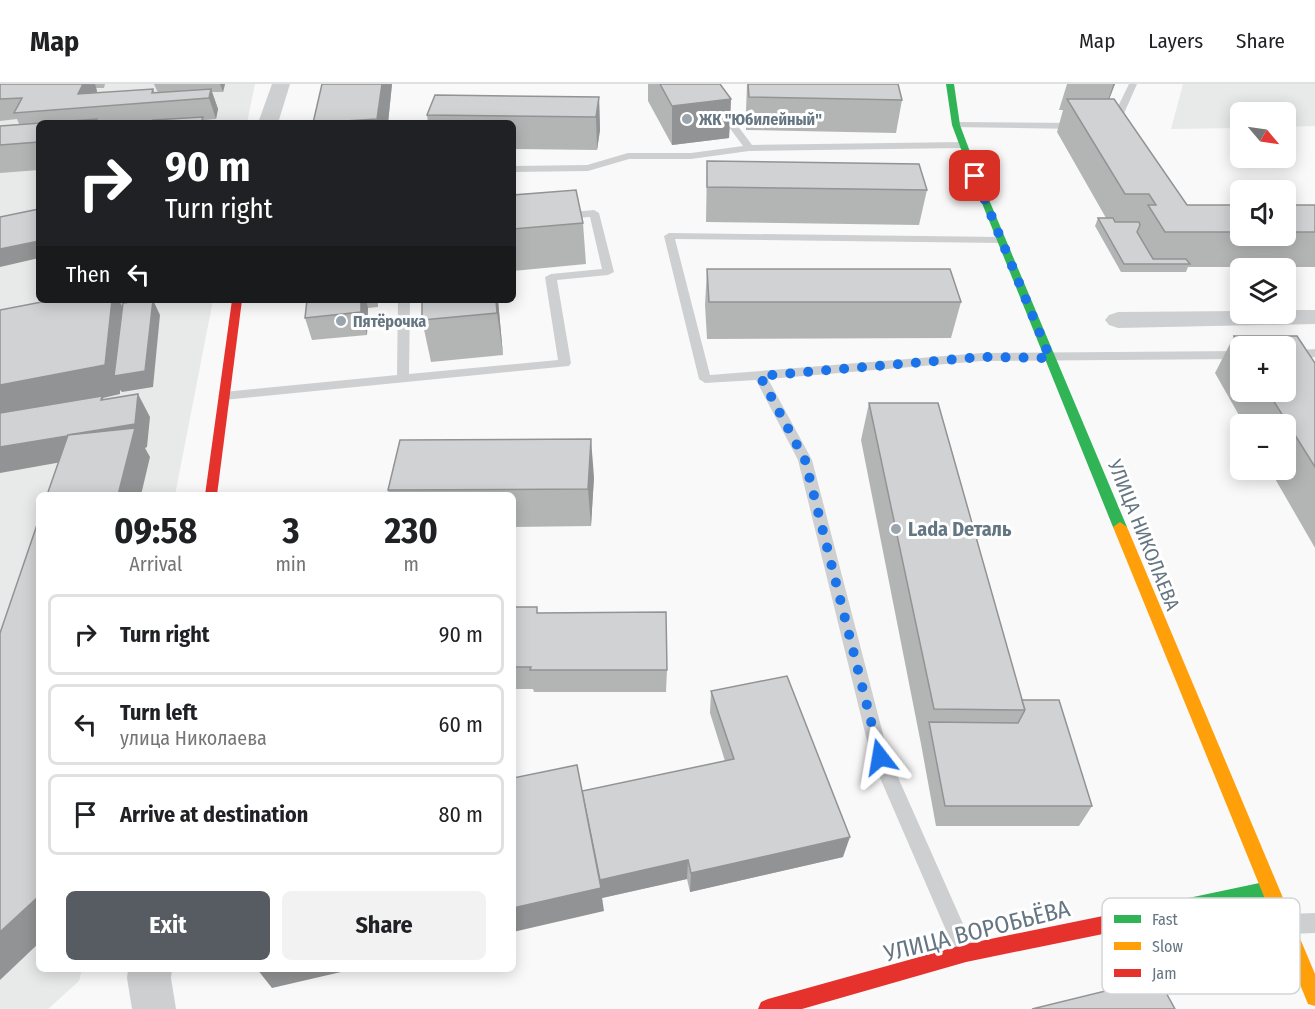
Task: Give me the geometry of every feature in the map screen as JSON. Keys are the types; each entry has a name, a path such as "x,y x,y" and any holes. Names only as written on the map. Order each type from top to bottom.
{"main road":[{"name":"УЛИЦА НИКОЛАЕВА","path":"950,84 956,125 963,145 1273,898"},
{"path":"211,492 237,303"},
{"name":"УЛИЦА ВОРОБЬЁВА","path":"1231,898 1269,890"},
{"name":"УЛИЦА ВОРОБЬЁВА","path":"768,1009 966,953 1102,925"},
{"name":"УЛИЦА НИКОЛАЕВА","path":"1300,962 1315,998"}],"street":[{"path":"269,120 281,84"},
{"path":"1296,303 1315,303"},
{"path":"1230,305 1114,313 1230,315"},
{"path":"1296,317 1315,317"},
{"path":"150,972 154,1009"}],"lane":[{"path":"1113,127 1133,84"},
{"path":"723,112 749,148"},
{"path":"956,125 1090,126"},
{"path":"1101,127 1113,127"},
{"path":"1113,127 1120,136"},
{"path":"516,169 588,168 628,156 691,156 749,148 963,145"},
{"path":"224,396 565,363 551,277 608,272 594,213 548,217"},
{"path":"1001,240 669,236 705,380 982,357 1230,355"},
{"path":"93,309 124,303"},
{"path":"403,378 404,303"},
{"path":"1296,358 1315,353"},
{"path":"760,376 805,460 880,757 966,953"},
{"path":"1300,923 1315,923"}],"shaded area":[{"path":"0,84 255,84 248,120 36,120 36,303 212,303 176,492 36,492 36,972 81,972 79,981 48,1009 0,1009"},
{"path":"1183,84 1315,84 1315,126 1296,127 1296,102 1230,102 1230,128 1171,129"}],"building":[{"path":"0,84 83,84 78,94 153,89 152,93 211,89 209,98 14,113 22,98 0,99"},
{"path":"322,84 382,84 377,119 314,120"},
{"path":"660,84 720,84 731,99 672,106"},
{"path":"748,84 898,84 902,100 749,97"},
{"path":"435,95 599,97 596,117 427,115"},
{"path":"1067,99 1114,99 1187,205 1230,205 1230,232 1165,232 1148,205 1156,205 1149,194 1125,194"},
{"path":"203,117 202,120 153,120"},
{"path":"36,123 36,142 0,145 0,126"},
{"path":"707,161 919,164 927,190 707,187"},
{"path":"576,190 583,223 516,229 516,195"},
{"path":"1296,205 1315,205 1315,232 1296,232"},
{"path":"36,210 36,242 0,249 0,217"},
{"path":"1098,218 1113,218 1115,222 1139,222 1137,232 1153,259 1186,259 1190,264 1124,264"},
{"path":"707,269 950,269 961,302 709,302"},
{"path":"36,303 112,303 105,365 0,385 0,310"},
{"path":"123,303 153,303 145,371 114,376"},
{"path":"307,303 361,303 361,312 305,318"},
{"path":"422,303 496,303 497,313 422,320"},
{"path":"1297,336 1315,363 1315,467 1296,437 1296,414 1282,414 1274,402 1296,402"},
{"path":"138,394 135,424 0,447 0,413 102,396 101,400"},
{"path":"869,403 938,403 1025,710 934,709"},
{"path":"135,428 119,492 48,492 68,435"},
{"path":"591,439 588,489 388,490 400,440"},
{"path":"36,528 36,899 0,932 0,633"},
{"path":"516,607 537,607 537,613 666,612 667,670 530,670 531,667 516,667"},
{"path":"787,676 850,837 691,873 688,860 600,880 582,791 734,759 711,691"},
{"path":"1022,700 1059,700 1092,806 945,806 929,722 1018,723 1025,710"},
{"path":"577,765 601,888 516,907 516,777"},
{"path":"1102,992 1102,994 1167,994 1175,1009 1032,1009"}],"traffic: fast":[{"path":"950,84 956,125 975,176 1120,527"},
{"path":"1231,898 1269,890"}],"traffic: slow":[{"path":"1120,527 1274,898"},
{"path":"1300,961 1315,997"}],"traffic: jam":[{"path":"211,492 237,303"},
{"path":"768,1009 966,953 1102,925"}],"place":[{"name":"ЖК \"Юбилейный\"","path":"687,119"},
{"name":"Пятёрочка","path":"341,321"},
{"name":"Lada Dеталь","path":"896,529"}],"route":[{"path":"880,757 805,460 760,376 982,357 1050,358 975,176"}]}
